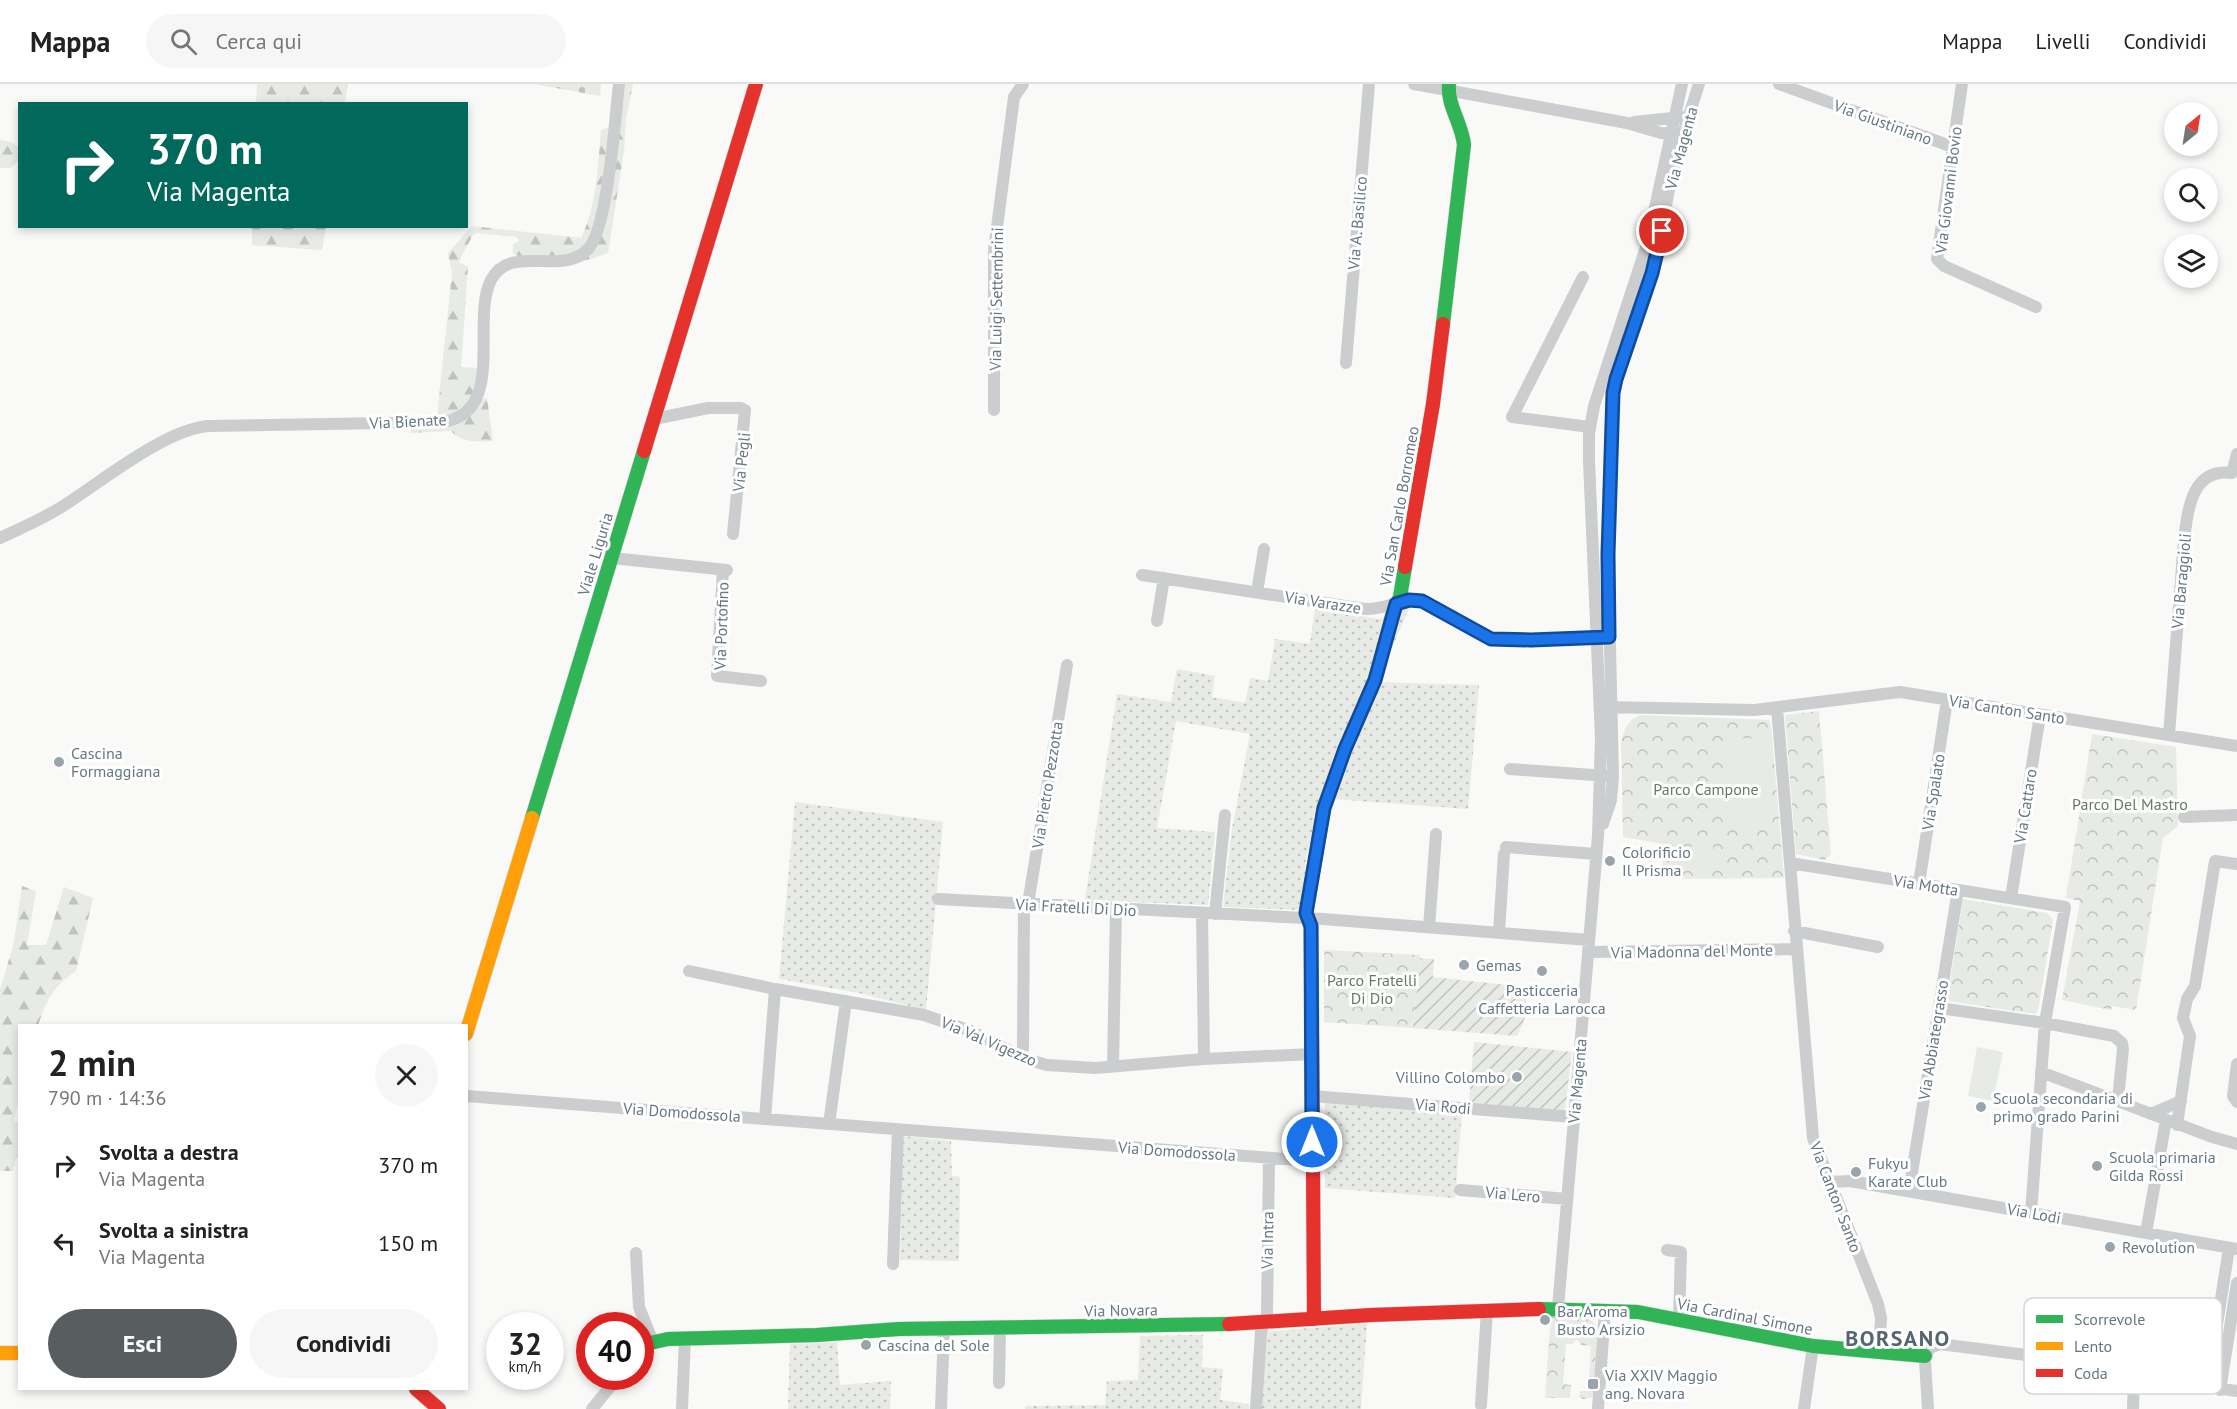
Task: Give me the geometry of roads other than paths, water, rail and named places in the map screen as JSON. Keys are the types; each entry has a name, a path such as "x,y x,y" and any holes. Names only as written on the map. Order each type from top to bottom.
{"street":[{"name":"Via Bienate","path":"0,538 60,508 168,439 194,429 208,426 441,422 453,419 466,411 477,397 481,382 486,298 492,278 501,268 517,262 561,262 576,259 588,249 597,234 603,208 619,84"},
{"name":"Viale Liguria","path":"468,1027 756,84"},
{"name":"Via Luigi Settembrini","path":"994,410 994,250 1014,97 1023,84"},
{"name":"Via A. Basilico","path":"1346,363 1369,84"},
{"path":"1414,84 1448,87 1627,123 1661,133 1677,134"},
{"name":"Via Magenta","path":"1604,637 1611,433 1616,379 1654,267 1674,165 1677,134 1674,116 1682,84"},
{"name":"Via Magenta","path":"1558,1308 1596,854 1607,776 1604,637 1589,461 1590,427 1603,375 1647,244 1677,134 1687,121 1699,84"},
{"name":"Via Giustiniano","path":"1779,84 1953,147"},
{"name":"Via Giovanni Bovio","path":"1962,84 1937,259 1944,266 2036,306"},
{"name":"Via San Carlo Borromeo","path":"1314,1319 1311,926 1306,913 1324,808 1345,749 1375,680 1396,604 1400,597 1433,404 1464,149 1463,130 1447,98 1448,87"},
{"path":"1627,123 1674,116 1680,116 1687,121"},
{"path":"1583,277 1512,417 1590,427"},
{"path":"1603,375 1616,379"},
{"name":"Via Pegli","path":"654,419 708,408 745,410 733,534"},
{"name":"Via Baraggioli","path":"2169,735 2188,508 2195,491 2205,479 2219,472 2234,473 2237,454"},
{"path":"1257,592 1264,549"},
{"name":"Via Portofino","path":"612,558 725,570 717,675 720,678 761,681"},
{"name":"Via Varazze","path":"1142,574 1365,609 1383,609 1412,600 1424,602 1491,639 1604,637"},
{"path":"1157,621 1164,578"},
{"name":"Via Pietro Pezzotta","path":"1021,1056 1026,904 1067,665"},
{"name":"Via Canton Santo","path":"1606,707 1742,710 1777,708 1894,692 2237,746"},
{"name":"Via Spalato","path":"1918,884 1947,700"},
{"name":"Via Canton Santo","path":"1777,708 1795,949 1813,1138 1879,1307 1881,1318 1879,1351"},
{"name":"Via Cattaro","path":"2011,898 2040,715"},
{"path":"1510,769 1607,776"},
{"path":"1204,1059 1209,914 1226,815"},
{"path":"2184,817 2237,815"},
{"path":"1429,927 1436,834"},
{"path":"1499,932 1505,850 1596,854"},
{"path":"2146,1233 2171,1122 2181,1101 2190,1035 2183,1018 2187,999 2195,986 2215,861 2237,864"},
{"name":"Via Motta","path":"1790,863 2063,907 2065,909 2044,1023"},
{"name":"Via Abbiategrasso","path":"1909,1191 1958,890"},
{"name":"Via Fratelli Di Dio","path":"938,899 1309,919 1499,932 1589,946"},
{"path":"1113,1066 1116,909"},
{"path":"1794,931 1878,947"},
{"name":"Via Madonna del Monte","path":"1589,946 1795,949"},
{"name":"Via Val Vigezzo","path":"689,970 775,989 924,1015 976,1033 1035,1062 1056,1066 1086,1068 1312,1053"},
{"path":"765,1119 775,989"},
{"path":"829,1124 846,1001"},
{"path":"1939,1008 2111,1035 2120,1041 2123,1049 2118,1100"},
{"path":"2031,1213 2044,1023"},
{"path":"2237,1064 2233,1094 2237,1102"},
{"path":"2041,1072 2217,1139 2237,1144"},
{"name":"Via Domodossola","path":"468,1096 1312,1161"},
{"name":"Via Rodi","path":"1312,1096 1573,1117"},
{"path":"2151,1114 2181,1101"},
{"path":"893,1264 898,1129"},
{"name":"Via Intra","path":"1256,1409 1261,1332 1267,1315 1269,1158"},
{"name":"Via Lodi","path":"1831,1182 1850,1180 2233,1249"},
{"name":"Via Lero","path":"1460,1190 1567,1199"},
{"path":"2222,1308 2233,1249"},
{"path":"1667,1250 1682,1252 1679,1320"},
{"path":"636,1253 641,1312"},
{"path":"2222,1377 2237,1283"},
{"name":"Via Novara","path":"654,1342 685,1338 944,1329 1264,1323 1371,1315 1558,1308 1605,1310"},
{"path":"1598,1409 1605,1310"},
{"name":"Via Cardinal Simone","path":"1605,1310 1638,1312 1813,1346 1925,1356"},
{"path":"1481,1405 1487,1311"},
{"path":"999,1383 1000,1328"},
{"path":"941,1409 944,1329"},
{"path":"682,1409 685,1338"},
{"path":"1928,1409 1925,1356 1932,1346 1944,1344 2024,1356"},
{"path":"1804,1409 1813,1346"},
{"path":"0,1353 18,1353"},
{"path":"419,1390 440,1409"},
{"path":"592,1409 607,1390"},
{"path":"2222,1390 2237,1391"},
{"path":"2133,1394 2133,1409"}],"place":[{"name":"Cascina Formaggiana","path":"59,762"},
{"name":"Colorificio Il Prisma","path":"1610,861"},
{"name":"Gemas","path":"1464,965"},
{"name":"Pasticceria Caffetteria Larocca","path":"1542,971"},
{"name":"Villino Colombo","path":"1517,1077"},
{"name":"Scuola secondaria di primo grado Parini","path":"1981,1107"},
{"name":"Scuola primaria Gilda Rossi","path":"2097,1166"},
{"name":"Fukyu Karate Club","path":"1856,1172"},
{"name":"Revolution","path":"2110,1247"},
{"name":"Bar Aroma Busto Arsizio","path":"1545,1320"},
{"name":"Cascina del Sole","path":"866,1345"},
{"name":"Via XXIV Maggio ang. Novara","path":"1593,1384"}],"district":[{"name":"BORSANO","path":"1898,1338"}],"park label":[{"name":"Parco Campone","path":"1706,789"},
{"name":"Parco Del Mastro","path":"2130,804"},
{"name":"Parco Fratelli Di Dio","path":"1372,989"}]}
